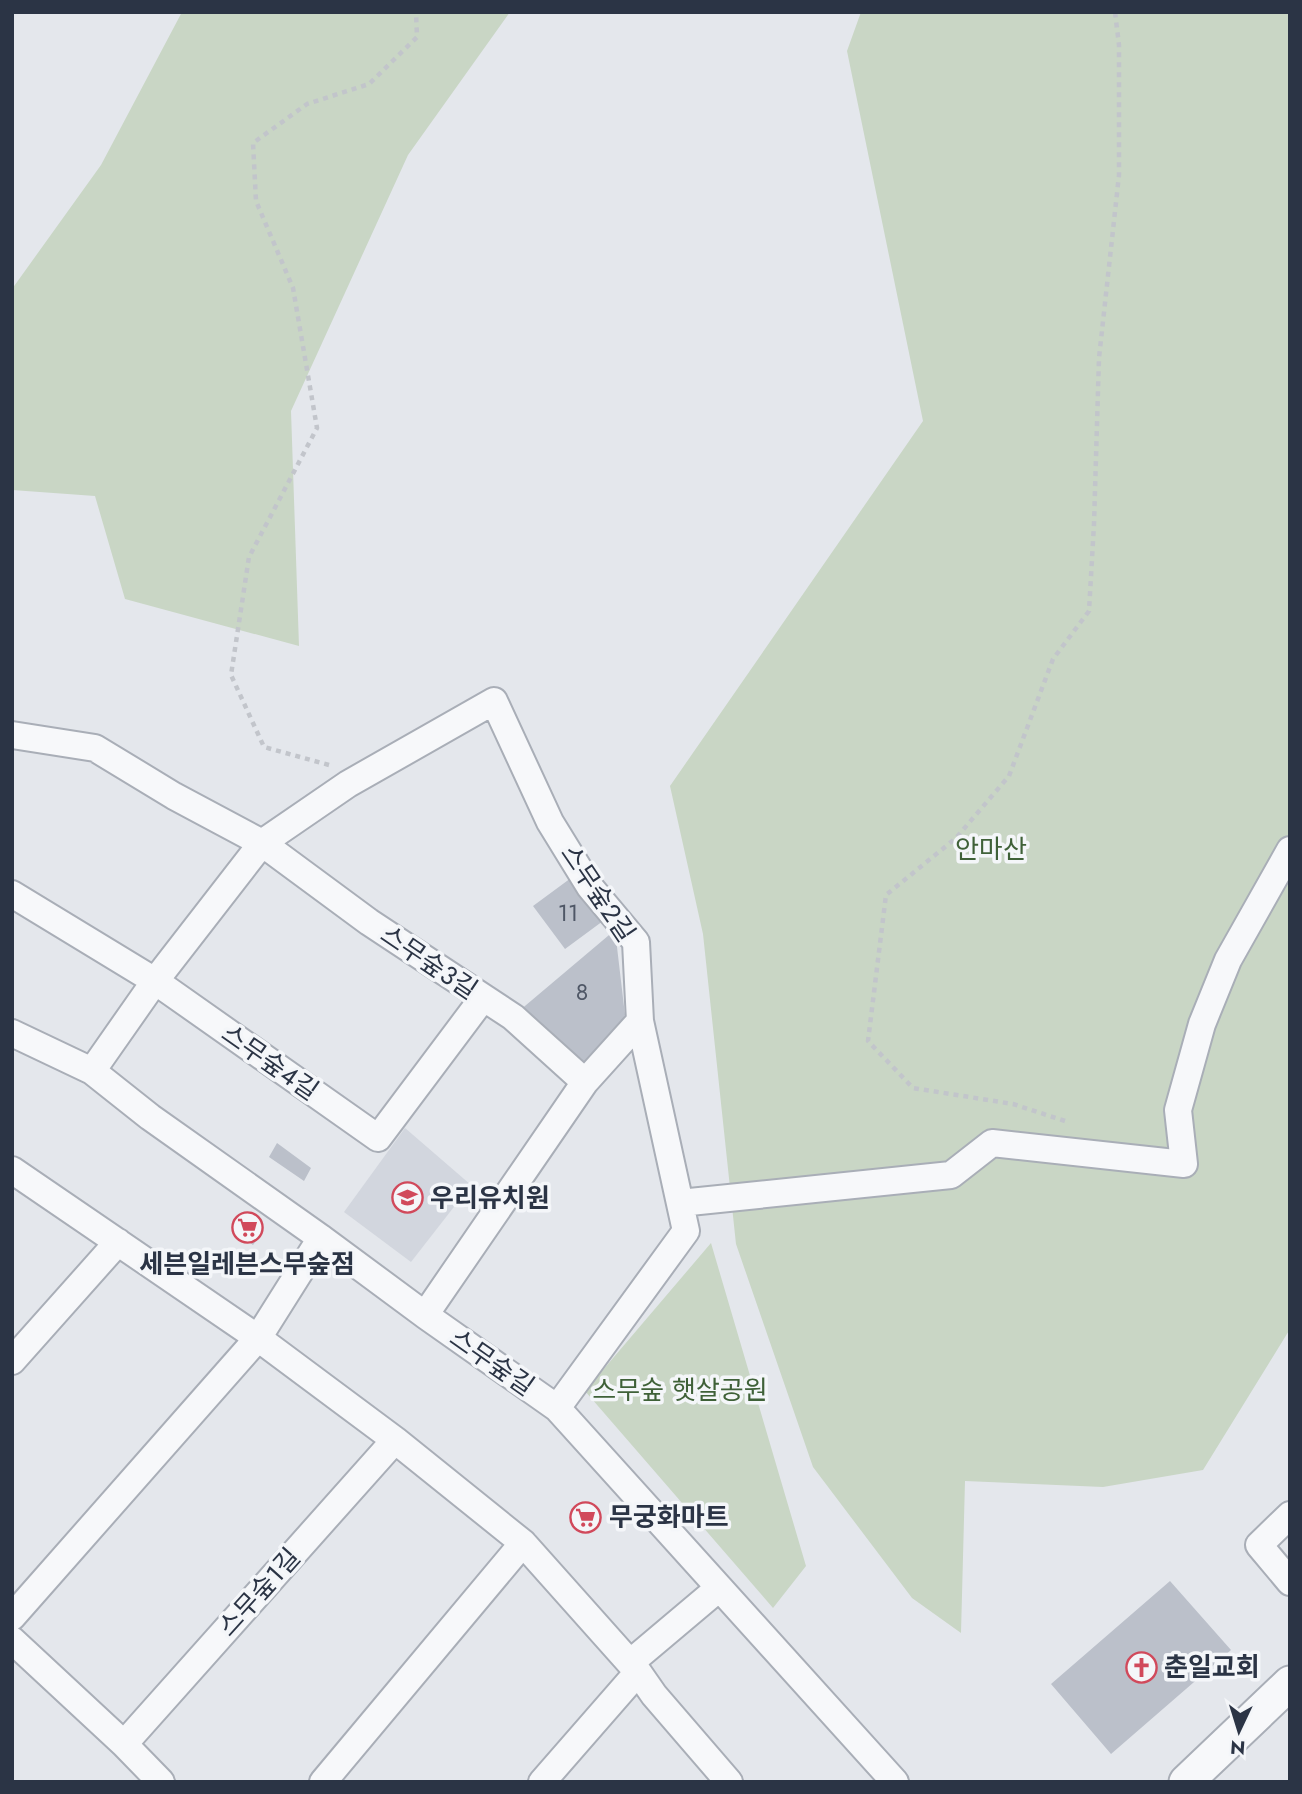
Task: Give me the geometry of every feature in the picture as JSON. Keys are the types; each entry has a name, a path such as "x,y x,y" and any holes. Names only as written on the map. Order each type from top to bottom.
{"street":[{"name":"스무숲2길","path":"92,1071 155,981 262,843 348,784 494,702 550,822 590,887 636,942 640,1021 686,1231 556,1408"},
{"name":"스무숲3길","path":"12,736 95,748 174,796 262,843 369,922 513,1017 584,1082"},
{"path":"680,1203 951,1175 992,1143 1184,1164 1178,1110 1202,1024 1228,960 1290,850"},
{"name":"스무숲4길","path":"12,894 155,981 378,1138 483,998"},
{"path":"425,1315 584,1082 640,1021"},
{"name":"스무숲길","path":"12,1033 92,1071 150,1117 556,1408 895,1782"},
{"path":"12,1170 258,1338 395,1440 523,1543 634,1667 654,1695 729,1782"},
{"path":"12,1617 258,1338 321,1238"},
{"path":"12,1361 118,1242"},
{"name":"스무숲1길","path":"124,1744 395,1440"},
{"path":"1290,1515 1259,1545 1290,1583"},
{"path":"323,1782 523,1543"},
{"path":"542,1782 634,1667 719,1588"},
{"path":"12,1640 161,1782"},
{"path":"1185,1782 1290,1683"}],"path":[{"path":"365,775 264,747 232,675 249,556 317,428 293,288 256,201 253,143 307,104 369,84 416,37 416,12"},
{"path":"1076,1124 1013,1104 913,1088 868,1041 886,895 956,838 1009,776 1053,659 1089,611 1098,358 1119,175 1119,45 1115,12"}],"shaded area":[{"name":"우리유치원","path":"405,1128 471,1185 411,1262 344,1212"}],"green space":[{"path":"182,12 510,12 408,155 291,411 299,646 125,599 95,496 12,490 12,289 101,165"},
{"name":"안마산","path":"861,12 1290,12 1290,1329 1203,1470 1103,1487 965,1481 961,1633 912,1598 813,1467 736,1244 703,934 670,786 923,421 847,51"},
{"name":"스무숲 햇살공원","path":"711,1243 806,1566 773,1608 585,1391"}],"building":[{"path":"571,878 603,921 565,949 533,906"},
{"path":"615,930 625,1015 599,1074 519,1011"},
{"path":"277,1143 311,1168 304,1181 269,1157"},
{"path":"245,1214 263,1231 253,1245 235,1231"},
{"name":"춘일교회","path":"1170,1581 1231,1650 1111,1754 1051,1684"}],"place":[{"name":"우리유치원","path":"407,1198"},
{"name":"세븐일레븐스무숲점","path":"247,1228"},
{"name":"무궁화마트","path":"586,1517"},
{"name":"춘일교회","path":"1141,1667"}]}
